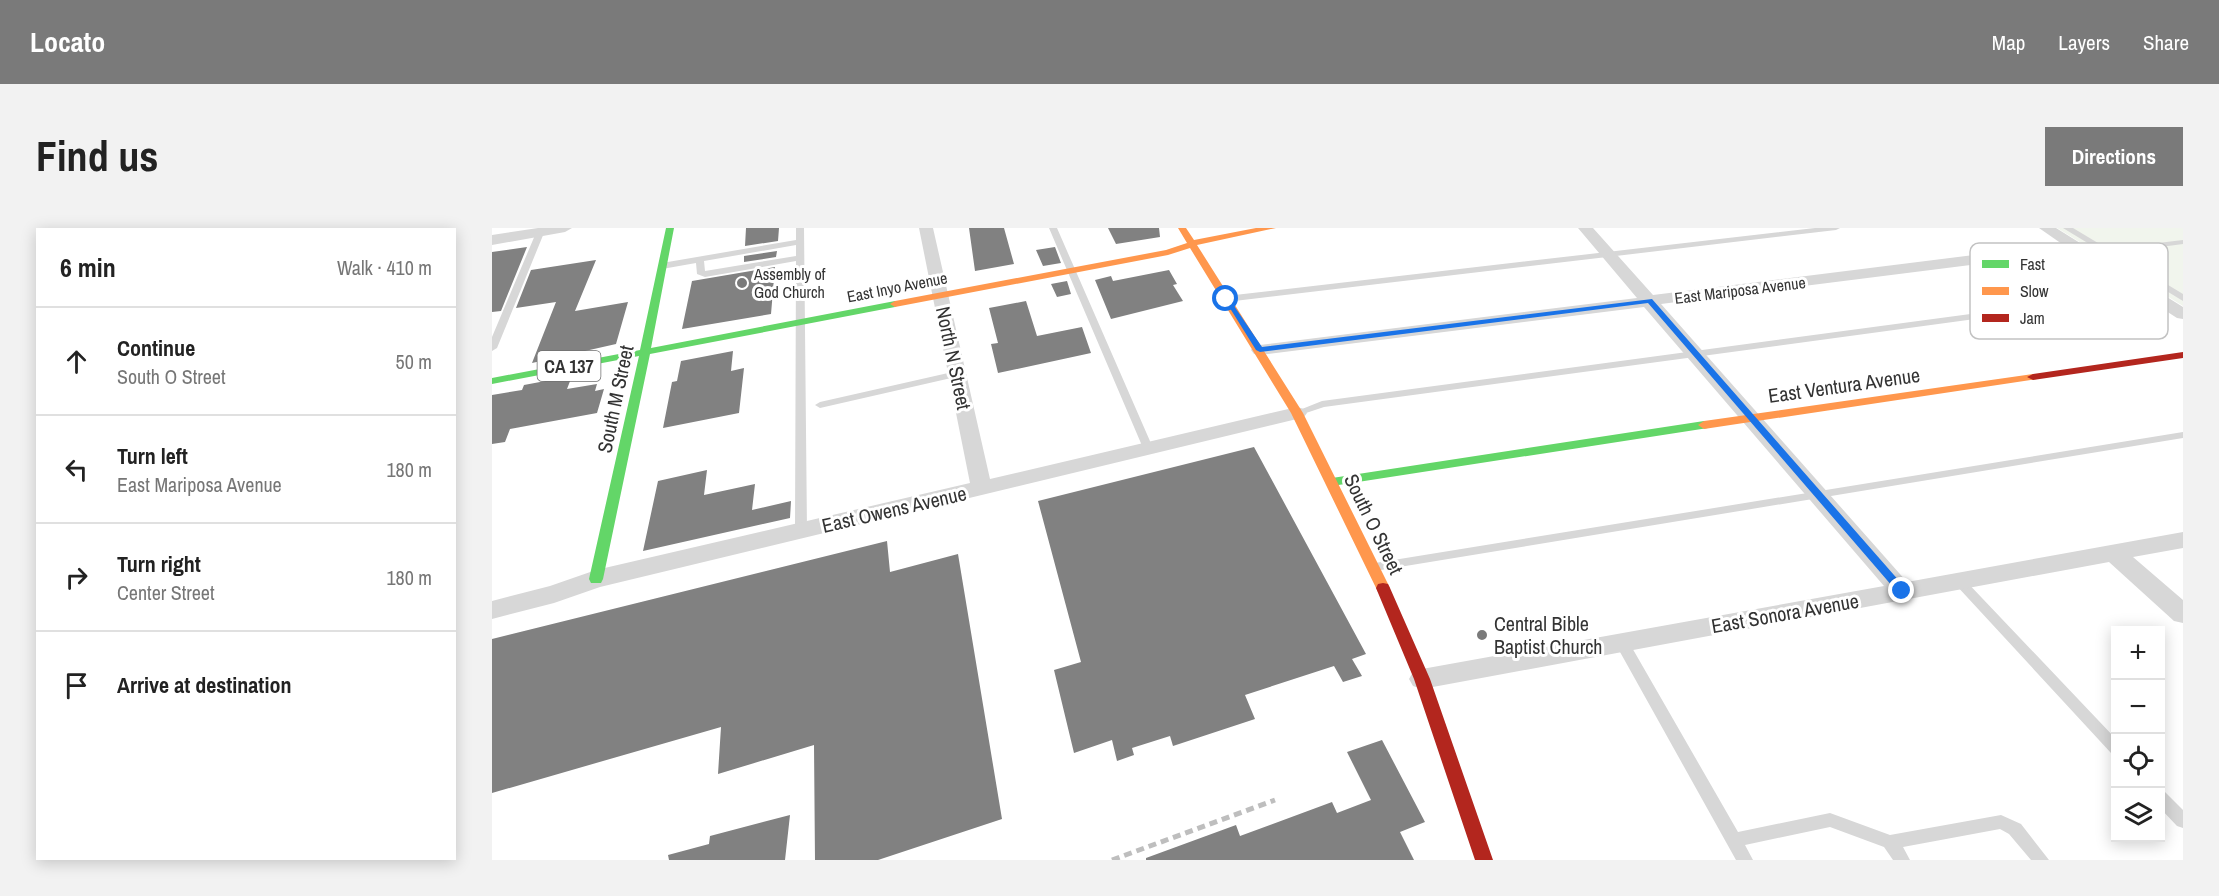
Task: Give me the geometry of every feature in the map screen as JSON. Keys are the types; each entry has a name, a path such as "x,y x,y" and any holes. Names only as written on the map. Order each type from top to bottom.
{"street":[{"path":"492,240 541,230 565,228"},
{"name":"South M Street","path":"596,579 670,228"},
{"name":"North N Street","path":"926,228 982,488"},
{"name":"South O Street","path":"1182,228 1260,350 1297,413 1374,567 1422,679 1484,860"},
{"name":"East Inyo Avenue","path":"492,381 1070,272 1168,252 1207,239 1272,228"},
{"path":"1585,228 1902,591"},
{"path":"2046,228 2070,243"},
{"name":"East Mariposa Avenue","path":"1260,350 1970,261"},
{"path":"2168,304 2183,314"},
{"name":"East Ventura Avenue","path":"1332,482 2183,355"},
{"name":"East Owens Avenue","path":"492,610 554,594 596,579 1297,413"},
{"name":"East Sonora Avenue","path":"1422,679 2183,540"},
{"path":"2114,553 2183,614"}],"lane":[{"path":"800,228 801,531"},
{"path":"1053,228 1070,272 1148,448"},
{"path":"1226,299 1836,228"},
{"path":"2067,228 2091,243"},
{"path":"492,348 541,230"},
{"path":"662,266 800,242"},
{"path":"2168,244 2183,242"},
{"path":"700,259 701,274 705,274 800,258"},
{"path":"2168,289 2183,298"},
{"path":"1297,413 1322,404 1970,318"},
{"path":"820,405 957,374"},
{"path":"1374,567 2183,435"},
{"path":"1959,581 2111,745"},
{"path":"1622,642 1745,860"},
{"path":"2165,802 2183,821"},
{"path":"1734,840 1830,820 1890,842 2001,822 2016,829 2041,860"},
{"path":"1890,842 1902,860"}],"shaded area":[{"path":"2057,228 2183,228 2183,306 2168,297 2168,243 2081,243"}],"building":[{"path":"746,228 779,228 778,241 745,246"},
{"path":"969,228 1004,228 1014,264 975,271"},
{"path":"1108,228 1159,228 1160,237 1116,244"},
{"path":"527,247 501,311 492,312 492,252"},
{"path":"1055,247 1061,263 1043,266 1036,250"},
{"path":"777,251 776,257 744,262 744,256"},
{"path":"596,260 575,311 628,302 616,344 532,363 556,302 516,308 531,270"},
{"path":"775,267 771,314 682,329 692,281"},
{"path":"1169,270 1177,284 1173,285 1183,301 1111,319 1095,280 1111,276 1113,281"},
{"path":"1067,281 1071,294 1057,297 1051,284"},
{"path":"1026,301 1037,336 1082,327 1091,353 998,373 991,344 998,343 989,308"},
{"path":"733,351 731,371 744,368 739,413 663,428 672,382 677,381 681,361"},
{"path":"572,376 567,389 597,384 595,391 604,389 597,413 510,429 505,442 492,444 492,395 522,390 524,385"},
{"path":"1254,447 1366,654 1352,659 1362,676 1343,682 1334,666 1245,695 1255,719 1173,746 1170,736 1132,748 1134,755 1117,761 1112,740 1074,753 1054,670 1081,662 1038,501"},
{"path":"707,470 704,495 755,484 752,510 791,501 790,518 643,551 658,481"},
{"path":"887,541 890,572 958,554 1002,819 878,860 815,860 814,745 718,774 721,727 492,793 492,639"},
{"path":"1382,740 1425,822 1400,832 1414,860 1146,860 1146,858 1236,825 1240,836 1332,802 1337,813 1371,800 1347,752"},
{"path":"790,815 785,860 669,860 668,855 709,844 710,836"}],"railway":[{"path":"1112,860 1275,800"}],"traffic: fast":[{"path":"492,381 645,352 670,228"},
{"path":"596,579 645,352 895,304"},
{"path":"1332,482 1704,425"}],"traffic: slow":[{"path":"1182,228 1297,413 1383,588"},
{"path":"895,304 1168,252 1207,239 1272,228"},
{"path":"1704,425 2033,377"}],"traffic: jam":[{"path":"2033,377 2183,355"},
{"path":"1383,588 1422,679 1484,860"}],"place":[{"name":"Assembly of God Church","path":"742,283"},
{"name":"Central Bible Baptist Church","path":"1482,635"}],"route":[{"path":"1226,299 1260,350 1650,301 1902,591"}]}
